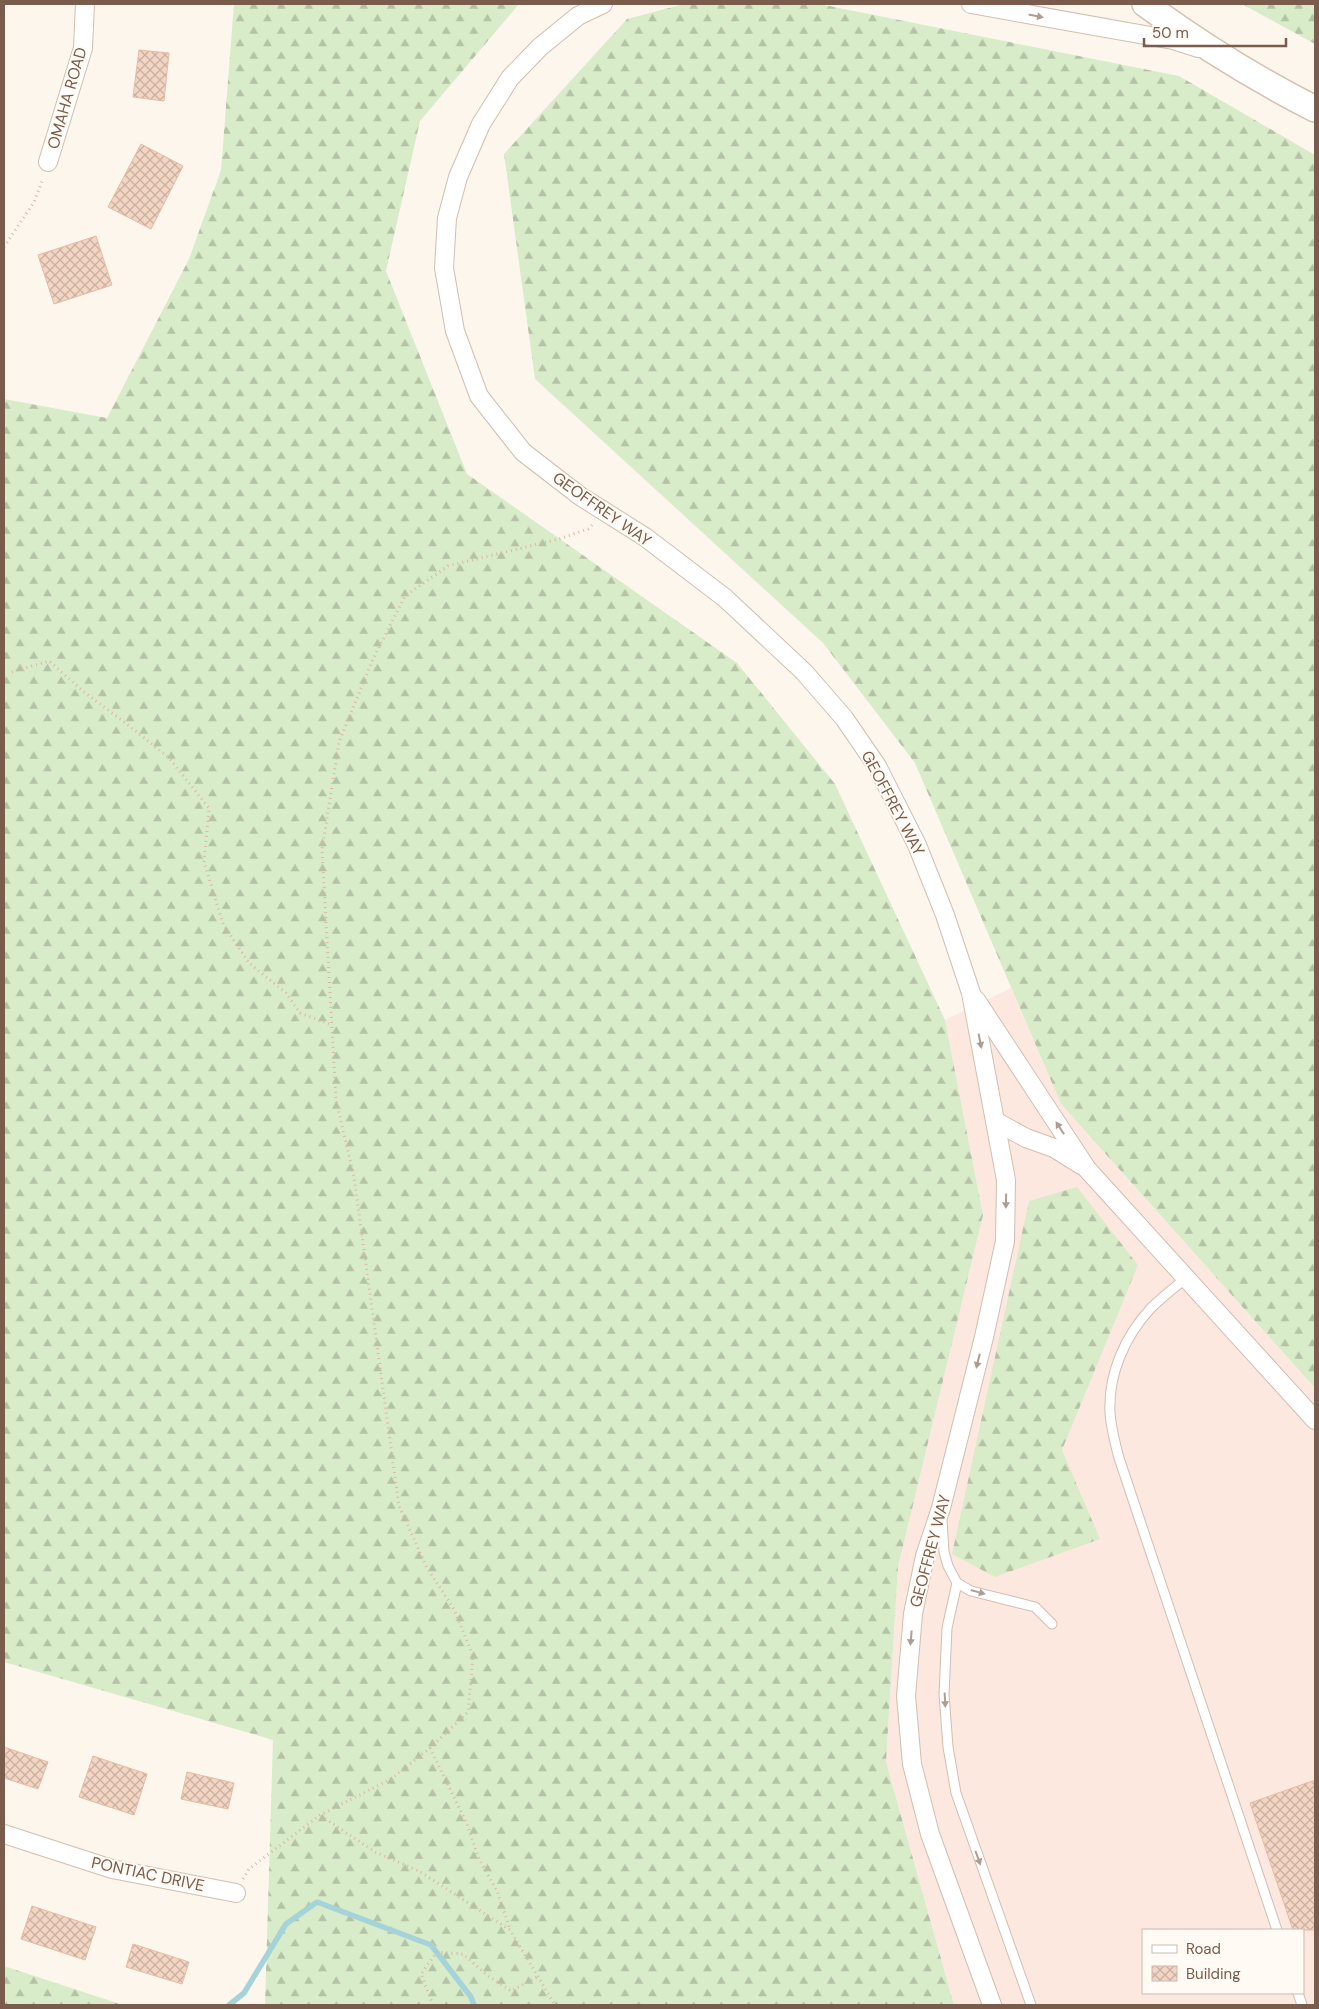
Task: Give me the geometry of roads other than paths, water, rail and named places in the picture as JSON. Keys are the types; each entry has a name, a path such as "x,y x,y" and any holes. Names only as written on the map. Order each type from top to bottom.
{"main road":[{"path":"1145,4 1222,55 1286,94 1315,109"}],"street":[{"name":"OMAHA ROAD","path":"48,162 83,48 85,4"},
{"name":"GEOFFREY WAY","path":"603,4 578,16 540,47 510,78 481,124 458,177 447,218 444,268 455,331 479,396 523,452 580,496 644,537 725,598 804,672 844,718 877,766 917,845 945,915 971,993 1006,1180 1005,1241 984,1337 941,1508 925,1556 913,1614 906,1696 912,1764 930,1834 992,2005"},
{"path":"971,4 1173,40 1222,55"},
{"name":"GEOFFREY WAY","path":"971,993 1087,1169 1315,1420"},
{"name":"GEOFFREY WAY","path":"995,1121 1026,1138 1054,1148 1087,1169"},
{"name":"PONTIAC DRIVE","path":"4,1834 112,1869 236,1893"}],"lane":[{"path":"1186,1278 1151,1308 1136,1327 1124,1347 1116,1368 1111,1391 1110,1412 1113,1435 1118,1458 1277,1929"},
{"path":"941,1508 944,1552 948,1566 957,1583 971,1591 1035,1607 1052,1624"},
{"path":"957,1583 947,1628 944,1694 948,1747 956,1793 1031,2005"}],"waterway":[{"path":"229,2005 244,1993 286,1924 317,1902 431,1945 471,1997 474,2005"}]}
